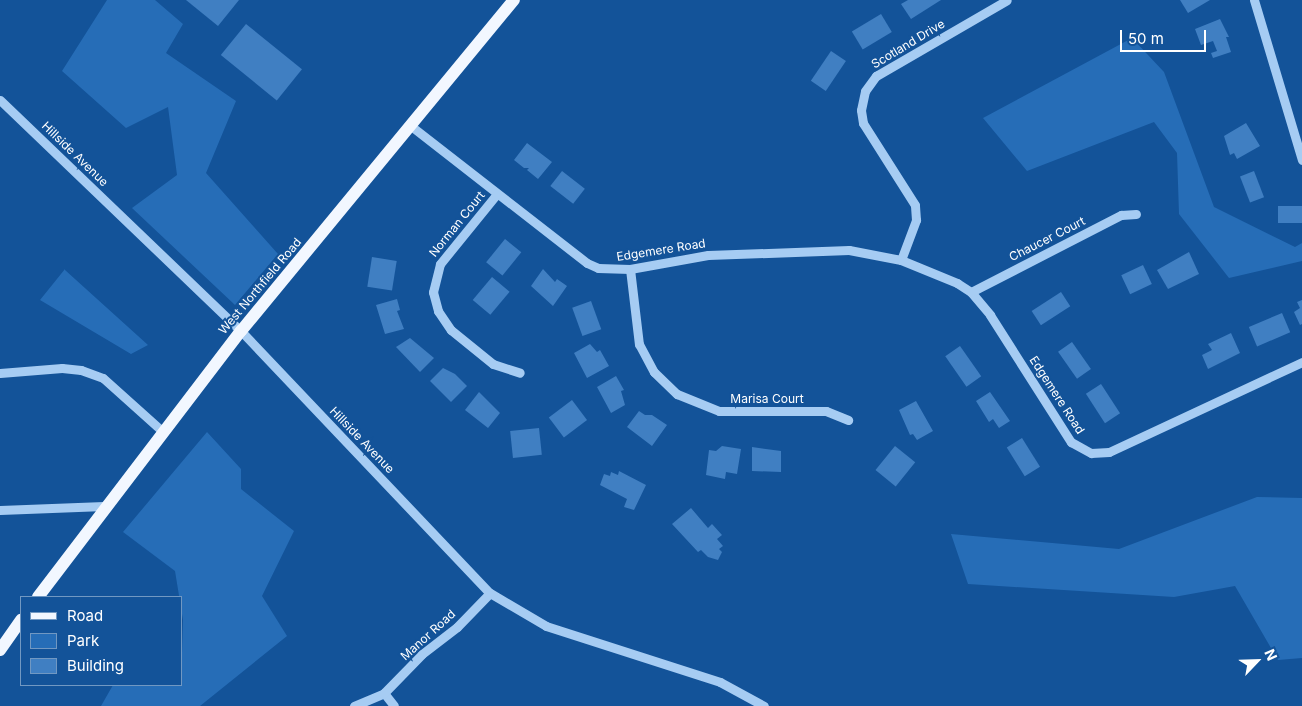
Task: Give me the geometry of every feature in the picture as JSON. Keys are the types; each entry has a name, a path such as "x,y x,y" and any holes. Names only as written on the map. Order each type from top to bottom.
{"main road":[{"name":"West Northfield Road","path":"39,596 104,506 240,331 514,0"},
{"path":"0,650 20,621"}],"street":[{"name":"Scotland Drive","path":"901,260 916,220 915,205 869,134 864,123 862,100 876,76 1008,0"},
{"path":"1254,0 1302,160"},
{"name":"Hillside Avenue","path":"0,100 240,331 490,594 546,626 720,682 764,706"},
{"name":"Edgemere Road","path":"411,126 496,195 587,263 611,270 630,269 708,254 811,249 849,250 901,260 971,292 990,315 1071,442 1091,453 1109,452 1302,362"},
{"name":"Norman Court","path":"496,195 440,264 433,292 438,311 450,330 493,364 520,373"},
{"name":"Chaucer Court","path":"971,292 1121,215 1136,214"},
{"name":"Marisa Court","path":"630,269 639,344 654,372 677,394 719,411 826,412 848,420"},
{"path":"0,373 62,368 81,370 103,378 162,432"},
{"path":"0,510 104,506"},
{"name":"Manor Road","path":"354,706 384,693 422,654 457,627 490,594"},
{"path":"384,693 394,706"}],"green space":[{"path":"107,0 155,0 183,24 166,53 236,101 206,173 278,254 235,305 132,208 177,175 168,107 126,128 62,71"},
{"path":"1132,38 1164,72 1214,207 1295,247 1302,243 1302,261 1229,278 1179,214 1177,153 1154,122 1027,171 983,118"},
{"path":"65,269 148,345 131,354 40,300"},
{"path":"207,432 241,469 241,489 294,531 262,596 287,636 200,706 101,706 112,686 182,686 182,596 179,596 175,571 123,532"},
{"path":"1257,497 1302,498 1302,658 1278,660 1235,586 1174,597 968,584 951,534 1119,549"}],"building":[{"path":"186,0 239,0 218,26"},
{"path":"908,0 941,0 911,19 901,4"},
{"path":"1180,0 1210,0 1188,13"},
{"path":"881,14 892,32 863,50 852,32"},
{"path":"1220,19 1229,37 1226,37 1231,52 1213,58 1211,53 1217,51 1213,41 1201,45 1195,29"},
{"path":"246,24 302,69 277,100 221,55"},
{"path":"831,51 846,61 826,91 811,81"},
{"path":"1246,123 1260,146 1237,159 1234,153 1230,155 1224,136"},
{"path":"527,143 552,162 538,179 527,170 529,168 524,168 514,160"},
{"path":"562,171 585,189 573,204 550,186"},
{"path":"1254,171 1264,197 1250,203 1240,176"},
{"path":"1278,206 1302,206 1302,223 1278,223"},
{"path":"505,239 521,252 502,276 486,262"},
{"path":"1189,252 1199,274 1168,289 1157,270"},
{"path":"372,257 397,261 392,291 367,287"},
{"path":"1143,265 1152,284 1130,294 1121,275"},
{"path":"543,269 555,282 557,279 567,286 553,306 531,286"},
{"path":"492,277 510,292 490,315 473,300"},
{"path":"1061,292 1070,306 1041,325 1032,311"},
{"path":"397,299 400,310 397,311 404,329 385,334 376,305"},
{"path":"1302,300 1302,324 1300,325 1294,312 1300,308 1297,302"},
{"path":"591,301 601,329 582,336 572,308"},
{"path":"1282,313 1290,332 1257,346 1249,327"},
{"path":"1231,333 1240,353 1208,369 1202,355 1212,350 1208,344"},
{"path":"410,338 434,358 420,372 396,347"},
{"path":"1072,342 1091,369 1077,379 1058,352"},
{"path":"590,344 597,352 600,350 609,366 587,378 574,353"},
{"path":"960,346 981,376 966,387 945,356"},
{"path":"443,368 455,374 467,386 451,402 430,381"},
{"path":"616,376 624,390 621,391 625,405 611,413 597,387"},
{"path":"1101,384 1120,413 1105,423 1086,394"},
{"path":"479,392 500,413 488,428 465,410"},
{"path":"990,392 1010,421 999,428 993,419 989,422 976,401"},
{"path":"572,400 587,420 564,437 549,417"},
{"path":"916,401 933,431 917,440 913,434 910,435 899,410"},
{"path":"639,411 645,415 652,415 667,425 652,446 627,427"},
{"path":"539,428 542,455 513,458 510,431"},
{"path":"1022,438 1040,467 1025,476 1007,448"},
{"path":"722,446 741,449 737,474 726,472 725,479 706,475 709,450 716,451"},
{"path":"895,446 915,462 896,486 875,470"},
{"path":"752,447 781,451 781,472 752,471"},
{"path":"619,471 646,485 634,510 624,507 627,499 600,485 604,474 610,476 611,472 618,475"},
{"path":"691,508 708,528 712,524 722,535 717,539 723,546 719,549 722,552 718,560 708,557 701,550 698,552 672,524"}]}
